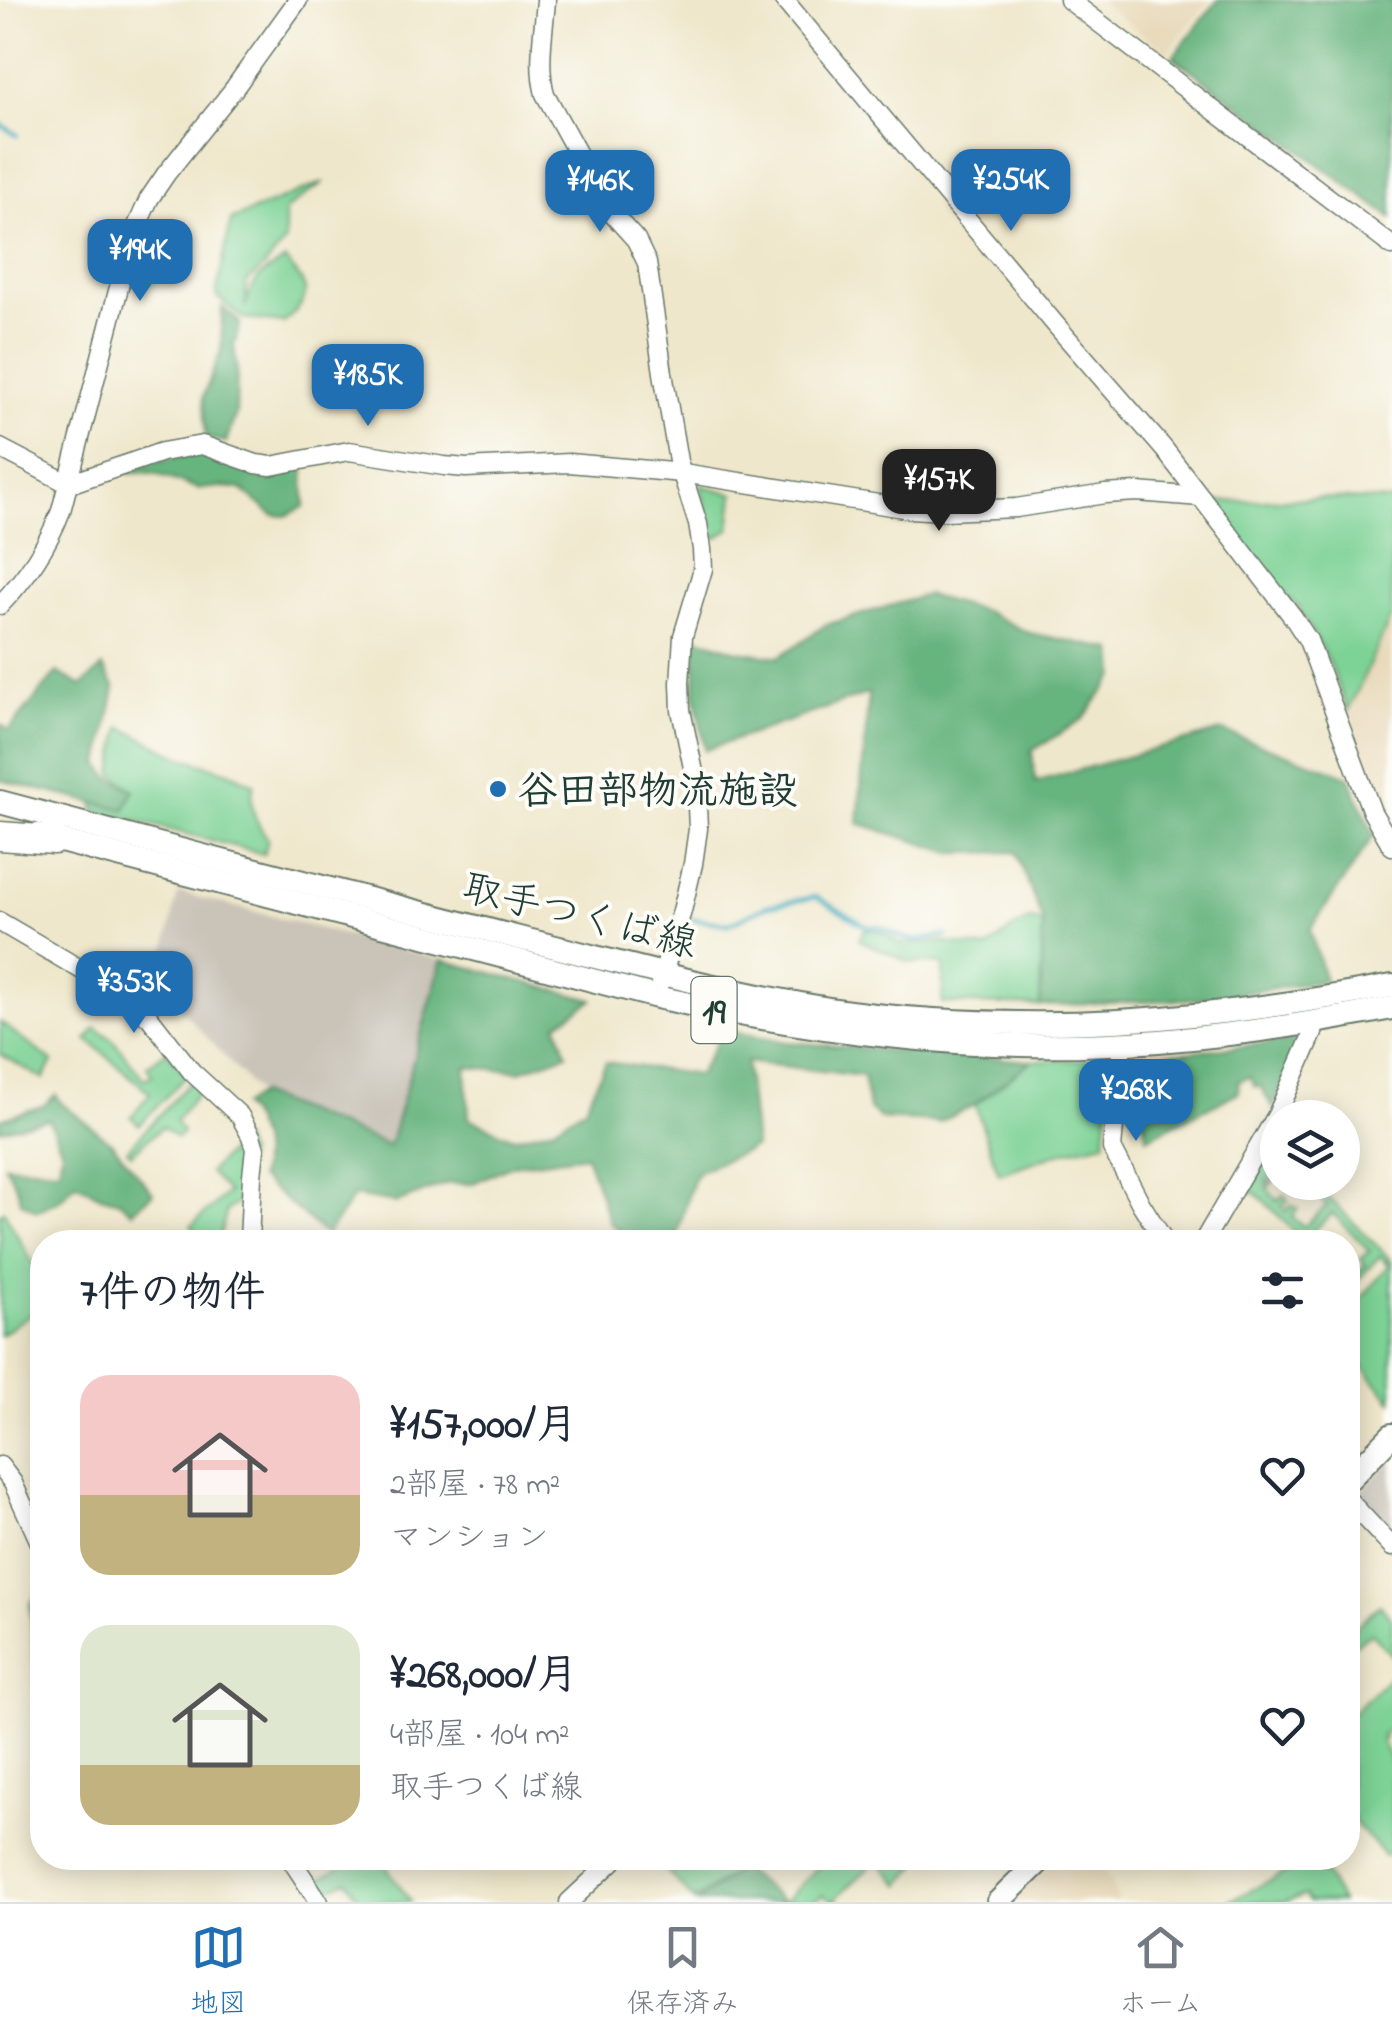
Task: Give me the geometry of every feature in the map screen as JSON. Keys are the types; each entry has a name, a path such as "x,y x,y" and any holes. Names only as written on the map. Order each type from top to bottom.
{"highway":[{"path":"0,836 54,840"}],"main road":[{"name":"取手つくば線","path":"0,802 328,890 809,1006 1017,1023 1128,1020 1312,1001 1392,986"},
{"name":"取手つくば線","path":"0,825 657,997 807,1027 1021,1045 1122,1044 1226,1035 1392,1008"},
{"path":"1360,1468 1392,1435"},
{"path":"998,1902 1030,1870"}],"street":[{"path":"0,605 48,542 62,512 132,237 149,198 298,0"},
{"path":"546,0 542,85 608,209 636,240 647,264 678,461 698,524 703,562 683,636 680,683 681,710 696,782 698,828 682,911 657,997"},
{"path":"784,0 1164,449 1282,602 1308,640 1372,812 1392,846"},
{"path":"1069,0 1392,246"},
{"path":"0,448 70,484 162,452 202,445 271,466 349,451 455,467 569,464 683,473 910,509 1016,508 1137,492 1202,497"},
{"path":"0,922 126,996 150,1018 192,1072 240,1116 255,1149 250,1230"},
{"path":"1210,1230 1277,1114 1315,1023"},
{"path":"1122,1044 1112,1148 1157,1230"},
{"path":"0,1466 13,1483 30,1521"},
{"path":"1360,1513 1392,1547"},
{"path":"298,1870 319,1902"},
{"path":"569,1902 603,1870"}],"shaded area":[{"path":"1098,0 1209,0 1167,53"},
{"path":"1392,615 1392,828 1377,801 1348,711"},
{"path":"178,892 442,960 389,1146 259,1094 158,984"},
{"path":"1392,1459 1392,1537 1360,1502 1360,1492"},
{"path":"1043,1870 1105,1870 1119,1902 1010,1902"}],"green space":[{"path":"1218,0 1392,0 1392,218 1173,57"},
{"path":"324,182 285,210 285,242 247,282 245,307 258,278 285,260 304,287 302,304 284,323 243,318 216,296 231,220"},
{"path":"222,307 240,323 234,346 236,413 226,442 206,438 203,397 221,351"},
{"path":"196,452 304,467 305,506 286,516 273,515 241,489 199,489 154,473 114,472"},
{"path":"701,485 734,494 730,529 716,538 711,536"},
{"path":"1321,498 1392,501 1392,615 1348,711 1329,663 1299,607 1279,591 1212,502"},
{"path":"926,595 984,611 1029,633 1114,650 1116,675 1083,719 1032,751 1035,782 1222,731 1349,776 1374,835 1310,930 1325,981 1197,999 1040,1006 1043,922 1016,852 952,853 858,823 869,693 705,750 695,694 696,637 737,651 779,657 826,625"},
{"path":"103,667 115,688 100,764 108,776 134,790 125,810 0,780 0,724 9,730 57,672 82,686"},
{"path":"121,727 181,757 254,784 254,813 268,839 264,854 94,810 94,802 125,809 133,790 113,773"},
{"path":"1029,920 1043,922 1040,1006 942,1003 944,964 908,962 859,940 864,930 879,931 901,944 942,942 987,949"},
{"path":"442,960 593,1000 557,1024 567,1054 520,1071 466,1067 469,1118 513,1138 553,1128 585,1107 606,1062 698,1075 724,1030 786,1042 1031,1061 971,1107 939,1122 881,1119 869,1109 863,1076 746,1062 755,1147 699,1171 678,1230 619,1230 610,1223 586,1155 512,1165 471,1184 448,1183 396,1203 354,1196 330,1230 320,1230 259,1178 260,1140 242,1106 259,1094 389,1146"},
{"path":"0,1022 53,1062 43,1079 0,1054"},
{"path":"96,1028 112,1039 144,1079 152,1075 147,1066 167,1051 186,1076 139,1125 131,1117 150,1093 87,1039"},
{"path":"1302,1040 1276,1100 1268,1100 1250,1077 1238,1081 1239,1092 1147,1138 1140,1105 1127,1099 1128,1058"},
{"path":"1112,1059 1105,1142 999,1174 975,1105 1031,1061"},
{"path":"191,1081 199,1087 196,1095 175,1121 183,1133 177,1138 162,1127 131,1154 127,1150"},
{"path":"56,1095 112,1143 153,1193 132,1212 119,1201 76,1183 61,1199 37,1211 20,1201 5,1165 59,1169 62,1150 48,1119 0,1130 0,1119 43,1106"},
{"path":"242,1139 247,1154 238,1203 227,1210 221,1230 195,1230 191,1226 228,1193 209,1172"},
{"path":"1260,1170 1260,1197 1248,1190"},
{"path":"1263,1200 1288,1200 1282,1207 1286,1211 1292,1205 1298,1209 1292,1217 1304,1227 1327,1206 1321,1200 1331,1200 1390,1259 1387,1263 1380,1256 1360,1277 1360,1269 1365,1265 1361,1259 1370,1251 1360,1241 1360,1230 1349,1230 1332,1213 1314,1230 1293,1230"},
{"path":"4,1211 30,1258 30,1314 0,1335 0,1213"},
{"path":"1392,1262 1392,1401 1360,1363 1360,1300"},
{"path":"1380,1605 1392,1619 1392,1656 1371,1633 1360,1641 1360,1622"},
{"path":"1392,1675 1392,1729 1382,1734 1381,1740 1392,1763 1392,1850 1385,1856 1360,1829 1360,1705"},
{"path":"336,1870 388,1870 411,1902 360,1902 347,1880 325,1891 319,1879"},
{"path":"666,1870 738,1870 694,1900"},
{"path":"744,1870 784,1902 697,1902"},
{"path":"814,1870 866,1870 834,1900 839,1902 834,1902 823,1895 814,1902 784,1902"},
{"path":"887,1870 914,1870 901,1885"},
{"path":"1292,1870 1323,1870 1341,1902 1308,1902 1305,1895 1285,1902 1227,1902"}],"waterway":[{"path":"0,124 17,135"},
{"path":"692,919 729,924 767,906 816,897 866,926 880,927 901,937 915,940 946,936"}],"place":[{"name":"谷田部物流施設","path":"498,789"}]}
